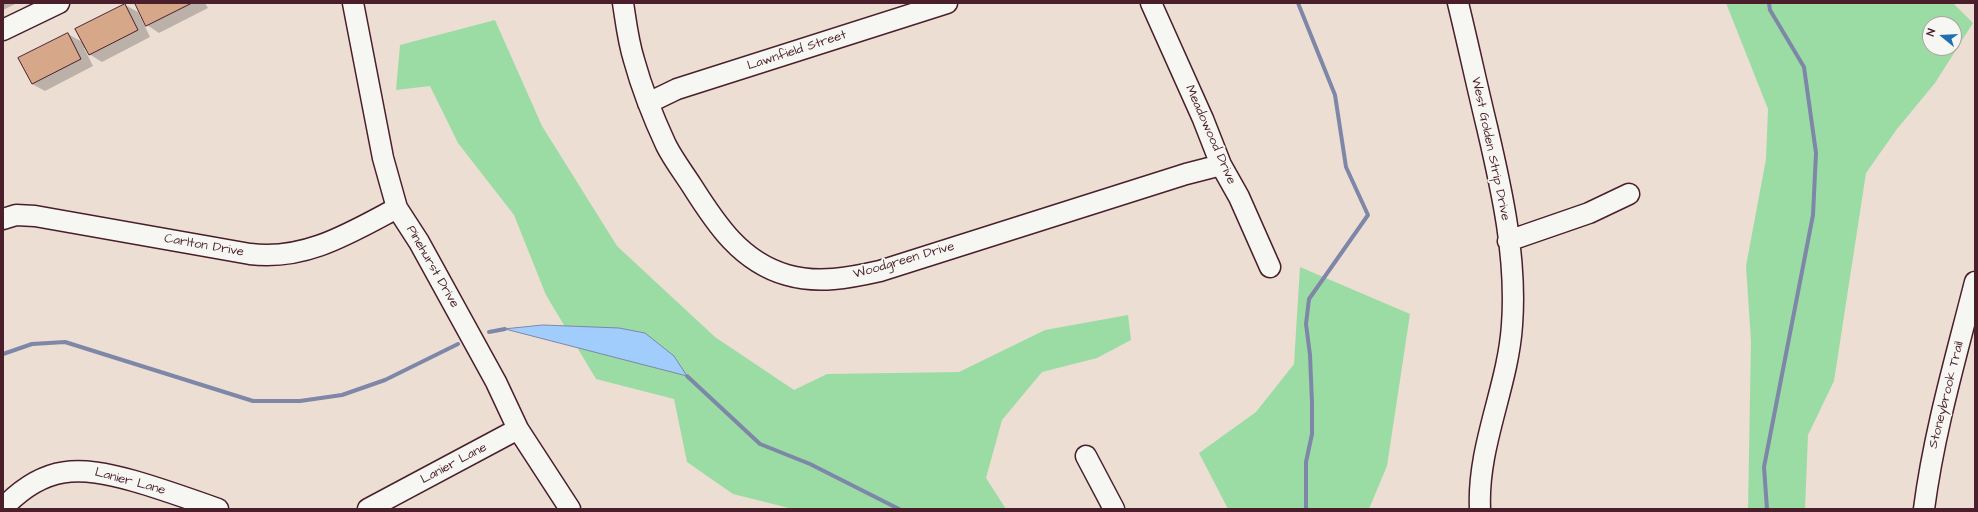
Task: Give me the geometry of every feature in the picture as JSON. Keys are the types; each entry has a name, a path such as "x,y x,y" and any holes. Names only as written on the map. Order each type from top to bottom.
{"street":[{"path":"3,30 59,3"},
{"name":"Pinehurst Drive","path":"352,3 383,158 397,208 419,242 488,368 518,429 570,509"},
{"name":"Woodgreen Drive","path":"623,3 633,58 648,103 667,146 709,214 726,235 746,254 765,267 787,275 809,279 843,279 880,271 1186,174 1221,165"},
{"name":"Lawnfield Street","path":"648,103 677,89 947,3"},
{"name":"Meadowood Drive","path":"1151,3 1203,119 1221,165 1238,197 1270,267"},
{"name":"West Golden Strip Drive","path":"1458,3 1500,182 1514,303 1512,333 1507,366 1484,460 1480,483 1480,509"},
{"path":"1508,241 1589,213 1629,194"},
{"name":"Carlton Drive","path":"3,219 16,215 35,216 250,254 275,256 298,253 326,244 397,208"},
{"name":"Stoneybrook Trail","path":"1924,509 1938,428 1975,282"},
{"name":"Lanier Lane","path":"368,509 518,429"},
{"path":"1086,456 1114,509"},
{"name":"Lanier Lane","path":"3,508 28,486 38,480 56,474 78,470 105,473 146,484 218,509"}],"green space":[{"path":"1726,3 1953,3 1973,23 1962,40 1962,16 1922,16 1922,56 1952,56 1935,83 1897,129 1866,173 1834,381 1808,435 1805,509 1748,509 1751,341 1746,266 1766,159 1768,109"},
{"path":"495,20 542,126 617,246 715,337 794,390 827,374 959,372 1045,330 1128,315 1131,340 1097,358 1042,372 1002,420 986,478 1006,509 793,509 733,494 687,462 674,399 596,379 546,295 514,215 458,143 430,86 396,90 400,45"},
{"path":"1300,267 1410,314 1387,466 1369,509 1228,509 1199,453 1256,412 1294,364"}],"water":[{"path":"543,325 619,328 645,333 674,356 687,376 505,329"}],"building":[{"path":"135,3 192,3 146,26"},
{"path":"125,4 138,30 89,55 75,29"},
{"path":"68,33 81,59 32,84 18,58"}],"waterway":[{"path":"1298,3 1335,95 1346,167 1368,215 1309,299 1306,324 1310,355 1312,434 1306,462 1306,509"},
{"path":"1767,509 1764,467 1813,215 1816,153 1804,67 1770,10 1769,3"},
{"path":"489,332 505,329"},
{"path":"3,354 32,344 65,342 253,401 300,401 342,395 385,380 458,344"},
{"path":"687,376 760,444 810,464 899,509"}]}
